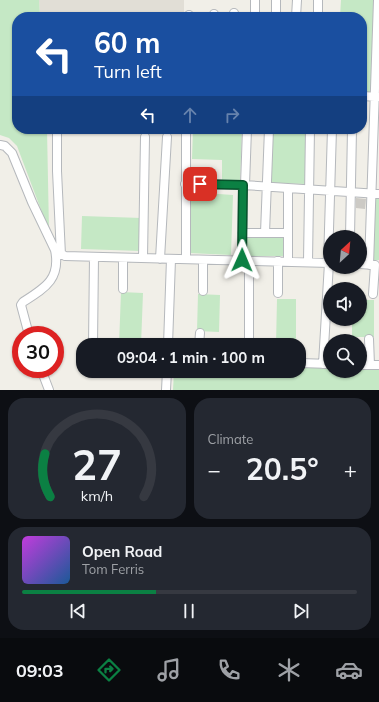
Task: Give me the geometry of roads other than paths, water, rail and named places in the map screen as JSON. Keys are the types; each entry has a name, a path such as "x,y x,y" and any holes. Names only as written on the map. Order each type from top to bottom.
{"street":[{"path":"255,0 255,12"},
{"path":"276,0 276,12"},
{"path":"296,12 297,0"},
{"path":"318,0 318,12"},
{"path":"374,294 378,0"},
{"path":"367,96 377,97"},
{"path":"27,326 21,305 23,302 44,289 52,279 58,262 56,171 58,134"},
{"path":"186,134 186,259"},
{"path":"247,134 242,233 246,261 249,338"},
{"path":"265,234 269,134"},
{"path":"308,262 310,134"},
{"path":"329,230 332,134"},
{"path":"350,230 352,134"},
{"path":"143,258 145,137"},
{"path":"160,259 167,137"},
{"path":"0,145 5,146 12,153 32,202 58,252"},
{"path":"185,184 244,185 375,194"},
{"path":"288,189 288,262"},
{"path":"242,233 288,233"},
{"path":"58,252 94,257 323,263"},
{"path":"93,338 94,257"},
{"path":"123,258 123,289"},
{"path":"168,338 171,259"},
{"path":"203,260 203,291"},
{"path":"278,261 278,293"},
{"path":"328,334 329,274"},
{"path":"200,333 200,338"},
{"path":"369,339 370,365 379,365"},
{"path":"306,363 323,364"},
{"path":"44,378 49,390"},
{"path":"166,390 167,378"}]}
